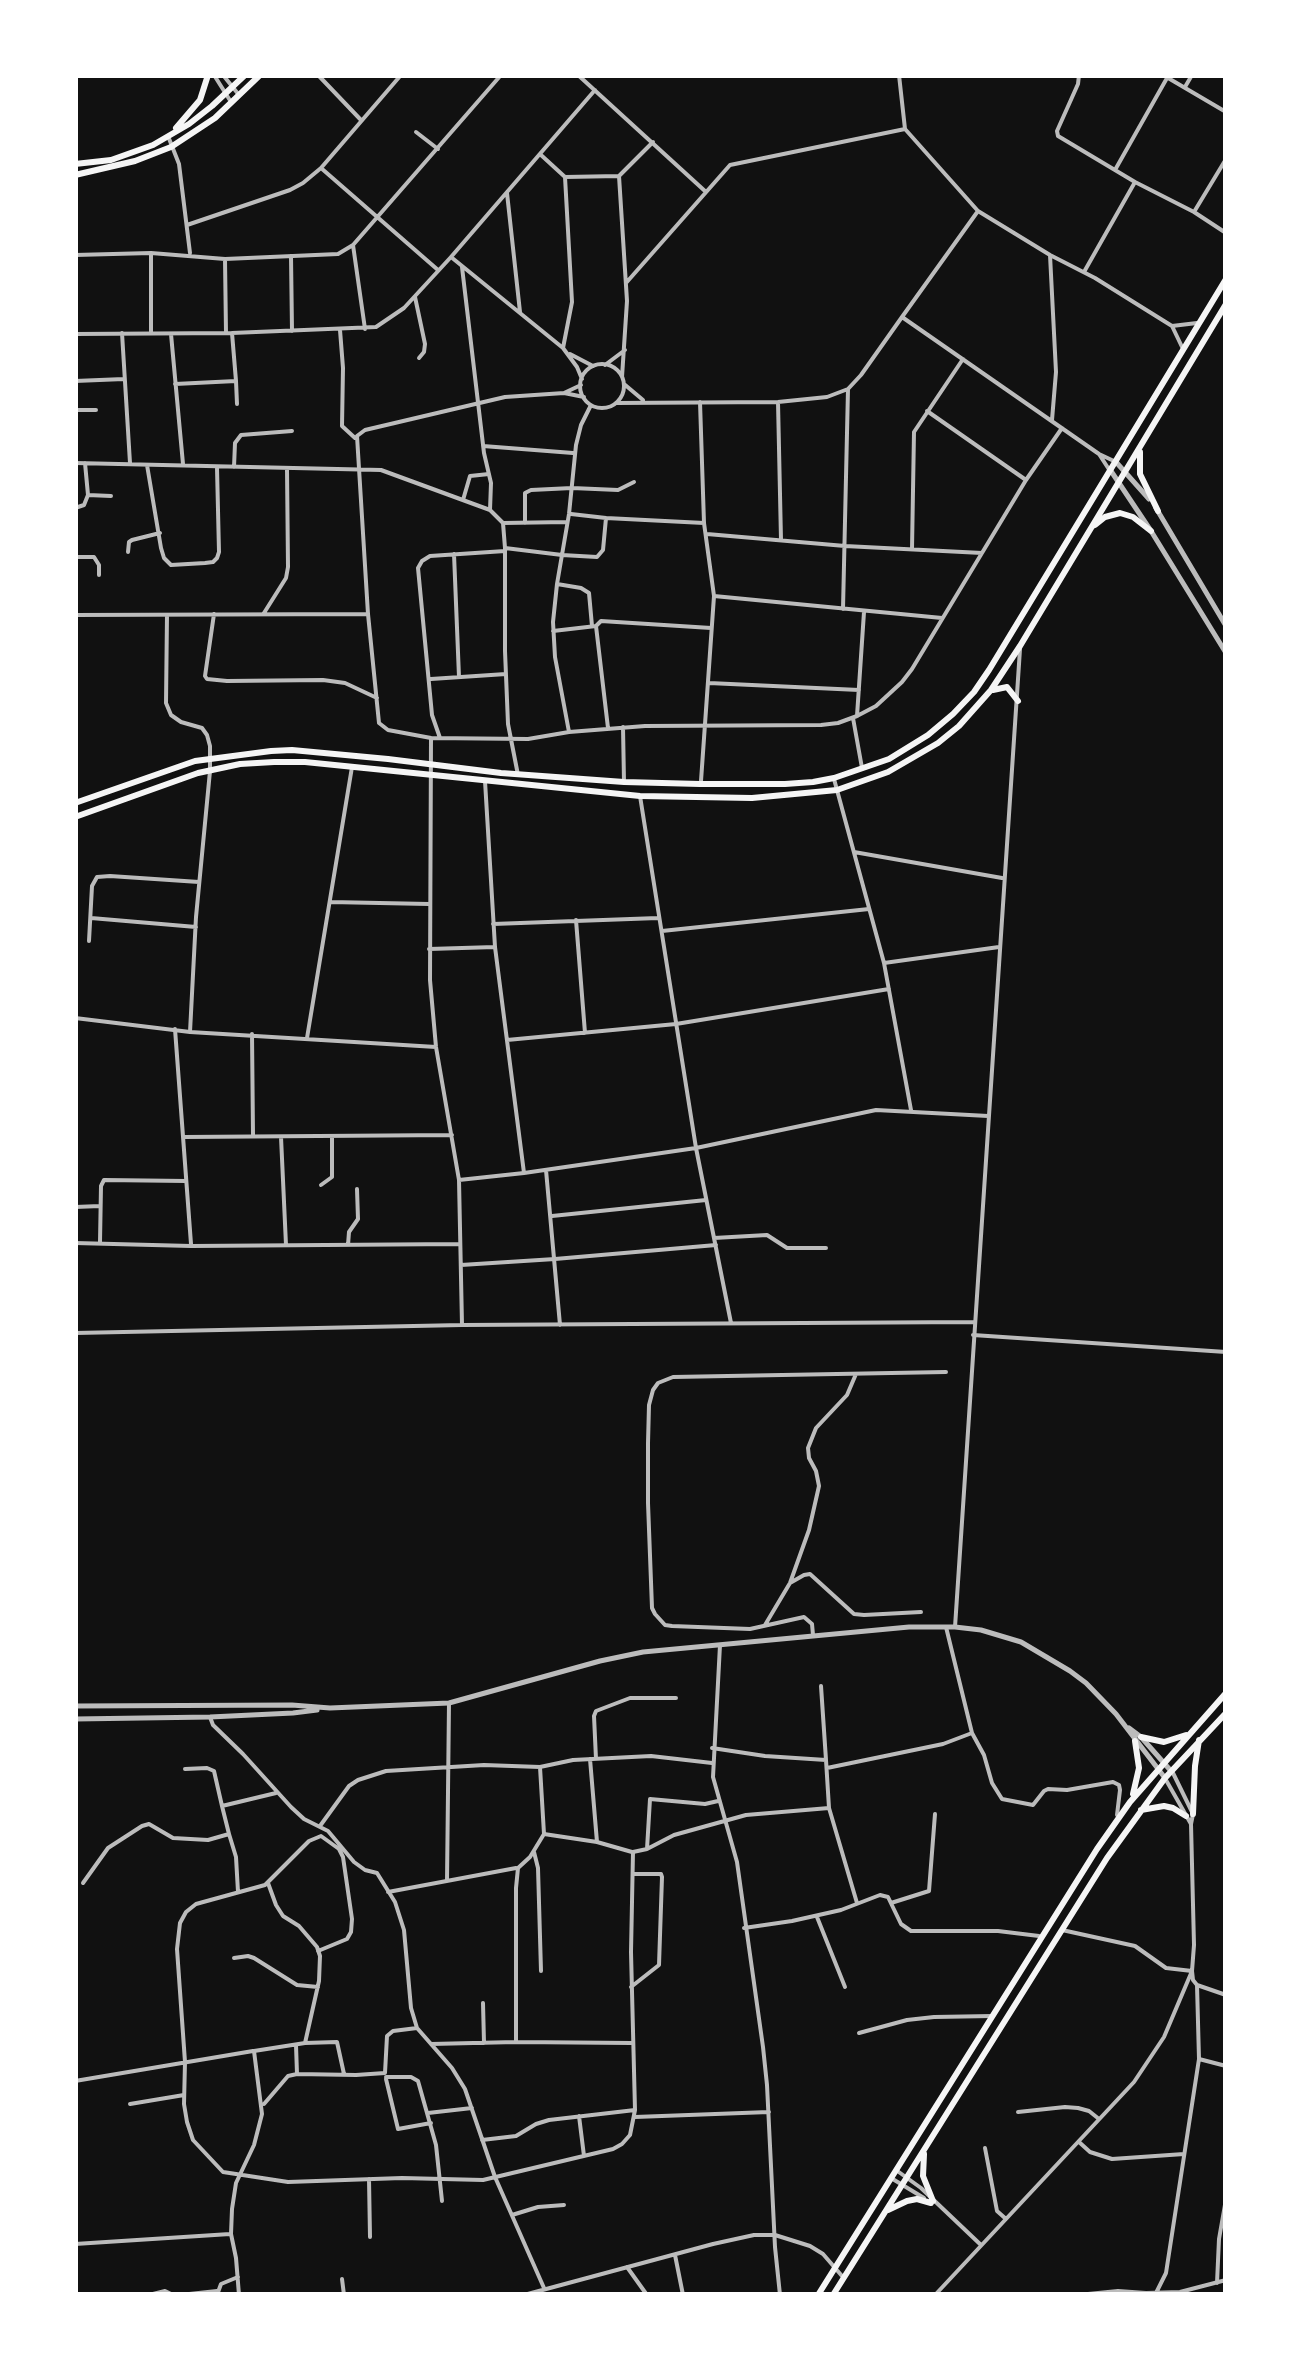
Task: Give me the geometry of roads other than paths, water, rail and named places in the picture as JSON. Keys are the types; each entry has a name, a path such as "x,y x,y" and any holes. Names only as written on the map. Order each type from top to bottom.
{"main road":[{"path":"168,136 200,100 211,75"},
{"path":"75,164 111,160 152,145 188,124 245,75"},
{"path":"75,175 136,161 171,147 196,132 260,75"},
{"path":"75,803 209,757 292,750 518,774 700,784 785,784 834,778 889,759 928,735 974,692 1226,280"},
{"path":"75,817 198,773 274,762 640,796 752,798 836,790 888,772 930,749 959,726 992,690 1226,304"},
{"path":"1142,444 1140,474 1158,511"},
{"path":"1090,529 1105,517 1120,513 1151,530"},
{"path":"992,690 1008,687 1018,701"},
{"path":"818,2295 1115,1822 1226,1693"},
{"path":"832,2295 1140,1811 1226,1713"},
{"path":"1130,1802 1138,1778 1138,1739 1164,1742 1187,1735"},
{"path":"1140,1811 1164,1806 1190,1818 1200,1739"},
{"path":"924,2152 923,2176 934,2203"},
{"path":"887,2210 907,2200 934,2203"}],"street":[{"path":"211,75 239,94"},
{"path":"223,75 231,102"},
{"path":"318,75 360,120"},
{"path":"188,225 303,184 401,75"},
{"path":"75,255 150,253 225,259 338,254 352,246 500,75"},
{"path":"578,75 706,192"},
{"path":"899,75 906,129 978,211 1172,326 1184,350"},
{"path":"1079,75 1058,136 1226,234"},
{"path":"1185,87 1192,75"},
{"path":"1114,170 1165,76 1226,112"},
{"path":"75,334 376,327 415,297 595,90"},
{"path":"626,283 730,165 906,129"},
{"path":"416,132 438,149"},
{"path":"168,136 179,164 190,255"},
{"path":"541,155 565,177 619,176 653,142"},
{"path":"1194,212 1226,159"},
{"path":"321,168 438,270"},
{"path":"616,403 624,391 626,283 619,176"},
{"path":"565,177 572,302 564,350 581,382 584,398"},
{"path":"1084,272 1135,182"},
{"path":"508,193 520,312"},
{"path":"978,211 862,375 848,389 826,397 778,402 616,403 604,408 564,393 526,394 359,433 356,439 368,614 379,723 383,728 431,738 542,738 624,727 838,724 855,717 876,706 902,682 1062,428"},
{"path":"352,246 366,329"},
{"path":"150,253 151,334"},
{"path":"1050,255 1056,372 1052,420"},
{"path":"291,256 292,331"},
{"path":"451,257 564,350 594,366"},
{"path":"225,259 238,404"},
{"path":"462,265 489,474 490,510"},
{"path":"415,297 425,344 419,358"},
{"path":"902,317 1116,462 1158,511 1226,626"},
{"path":"1172,326 1200,322"},
{"path":"340,330 342,426 356,439"},
{"path":"122,333 130,464"},
{"path":"170,334 183,466"},
{"path":"605,365 625,350"},
{"path":"912,550 914,432 963,359"},
{"path":"564,393 581,382 594,366 612,366 622,377"},
{"path":"75,381 124,379"},
{"path":"176,384 236,381"},
{"path":"624,384 647,403"},
{"path":"843,610 848,389"},
{"path":"700,402 704,523 714,596 700,784"},
{"path":"778,402 780,540"},
{"path":"569,732 553,630 575,453 580,425 591,405"},
{"path":"75,410 96,410"},
{"path":"927,411 1026,480"},
{"path":"234,467 237,438 292,431"},
{"path":"483,446 575,453"},
{"path":"1100,454 1226,653"},
{"path":"75,463 381,470 490,510 503,523 508,724 518,774"},
{"path":"75,508 84,506 88,496 85,463"},
{"path":"147,465 161,548 171,565 213,562 219,552 218,468"},
{"path":"264,613 286,578 288,567 286,469"},
{"path":"464,500 470,476 489,474"},
{"path":"526,523 527,491 618,490 634,482"},
{"path":"88,496 111,496"},
{"path":"569,514 704,523"},
{"path":"440,738 432,715 418,568 422,560 430,556 505,550 597,557 601,555 606,518"},
{"path":"503,523 568,522"},
{"path":"128,552 132,540 160,534"},
{"path":"705,534 982,553"},
{"path":"454,554 460,677"},
{"path":"75,558 94,558 99,575"},
{"path":"557,584 590,592 608,728"},
{"path":"714,596 942,618"},
{"path":"862,769 855,717 864,612"},
{"path":"214,614 204,676 207,679 323,680 345,684 378,698"},
{"path":"75,616 368,614"},
{"path":"167,615 166,703 181,722 202,728 210,746 190,1032"},
{"path":"553,630 594,626 602,621 712,628"},
{"path":"955,1627 1020,646"},
{"path":"429,680 506,674"},
{"path":"707,683 860,690"},
{"path":"624,727 624,782"},
{"path":"431,738 428,949 436,1047 460,1180 462,1325"},
{"path":"307,1038 352,767"},
{"path":"834,778 884,962 911,1110"},
{"path":"485,781 494,948 524,1173"},
{"path":"640,796 696,1148 731,1323"},
{"path":"854,852 1003,878"},
{"path":"89,940 92,886 98,877 199,882"},
{"path":"330,902 429,904"},
{"path":"662,931 869,909"},
{"path":"90,918 196,927"},
{"path":"493,924 660,918"},
{"path":"576,920 586,1033"},
{"path":"884,962 1000,946"},
{"path":"428,949 494,948"},
{"path":"507,1040 676,1024 889,989"},
{"path":"75,1018 190,1032 436,1047"},
{"path":"175,1029 191,1246"},
{"path":"252,1034 253,1136"},
{"path":"460,1180 696,1148 876,1110 988,1116"},
{"path":"184,1136 452,1135"},
{"path":"321,1185 332,1178 332,1136"},
{"path":"281,1137 286,1246"},
{"path":"546,1170 560,1324"},
{"path":"100,1244 102,1184 106,1179 186,1181"},
{"path":"348,1245 358,1219 357,1189"},
{"path":"552,1216 707,1200"},
{"path":"75,1207 101,1206"},
{"path":"714,1238 767,1235 787,1248 826,1248"},
{"path":"75,1243 460,1244"},
{"path":"461,1264 716,1245"},
{"path":"75,1332 974,1322"},
{"path":"973,1334 1226,1352"},
{"path":"813,1637 812,1624 804,1618 750,1628 672,1626 665,1625 652,1608 648,1520 651,1396 658,1383 673,1377 946,1372"},
{"path":"765,1626 790,1583 809,1530 819,1486 808,1448 816,1428 847,1394 856,1374"},
{"path":"790,1583 810,1574 854,1614 921,1612"},
{"path":"75,1706 330,1708 449,1704 643,1652 908,1627 955,1627 1021,1642 1086,1683 1160,1766 1190,1818"},
{"path":"946,1627 972,1733 1002,1799 1033,1805 1048,1789 1114,1782 1119,1785 1121,1797 1115,1822"},
{"path":"720,1645 712,1748 714,1786 736,1862 763,2047 780,2295"},
{"path":"821,1686 829,1808 857,1903"},
{"path":"597,1842 593,1759 596,1711 630,1698 676,1698"},
{"path":"116,1704 116,1718"},
{"path":"447,1881 449,1704"},
{"path":"75,1719 294,1714 330,1708"},
{"path":"210,1717 276,1793 304,1819 328,1830 364,1870 377,1873 400,1914 417,2028 459,2078 495,2177 544,2288"},
{"path":"826,1768 943,1744 972,1733"},
{"path":"712,1748 826,1760"},
{"path":"320,1826 349,1786 386,1771 484,1765 540,1767 560,1762 651,1756 712,1763"},
{"path":"1160,1766 1172,1771 1190,1818 1193,1980 1197,1985 1226,1994"},
{"path":"388,1892 518,1868 525,1863 544,1834 540,1767"},
{"path":"185,1769 214,1770 236,1858 238,1893"},
{"path":"222,1806 276,1793"},
{"path":"647,1849 650,1799 705,1804 718,1801"},
{"path":"544,1834 633,1852 746,1815 829,1808"},
{"path":"892,1903 929,1891 935,1814"},
{"path":"84,1883 108,1848 145,1824 159,1828 169,1838 208,1840 229,1834"},
{"path":"318,1952 348,1939 352,1919 346,1868 339,1849 324,1837 309,1841 268,1883 196,1904 180,1923 177,1949 187,2122 193,2140 223,2172 288,2182 441,2178 471,2182 622,2144 630,2135 635,2118 633,1852"},
{"path":"534,1852 538,1868 541,1971"},
{"path":"516,2042 514,1916 518,1868"},
{"path":"632,1987 659,1964 662,1877 634,1874"},
{"path":"268,1883 283,1916 299,1926 318,1952 318,1987 304,2044"},
{"path":"744,1928 817,1916 880,1895 888,1898 901,1924 911,1931 998,1930 1040,1936"},
{"path":"817,1916 845,1987"},
{"path":"1062,1930 1135,1946 1166,1968 1192,1971"},
{"path":"234,1958 254,1958 297,1985 318,1987"},
{"path":"935,2295 1134,2082 1164,2037 1192,1971"},
{"path":"1155,2294 1166,2272 1199,2059 1197,1985"},
{"path":"483,2002 484,2043"},
{"path":"859,2032 934,2016 992,2016"},
{"path":"417,2028 393,2031 387,2036 386,2075 398,2129 431,2123"},
{"path":"75,2081 254,2051 337,2042 344,2074"},
{"path":"431,2044 633,2043"},
{"path":"296,2045 297,2074"},
{"path":"240,2295 230,2234 239,2174 259,2132 262,2106 254,2051"},
{"path":"1199,2059 1226,2066"},
{"path":"262,2106 288,2076 297,2074 411,2077 418,2081 431,2123 442,2201"},
{"path":"130,2104 184,2095"},
{"path":"428,2113 472,2108"},
{"path":"1018,2112 1078,2108 1100,2119"},
{"path":"482,2140 516,2136 549,2120 635,2110"},
{"path":"635,2118 768,2112"},
{"path":"579,2116 584,2156"},
{"path":"1079,2142 1090,2152 1112,2159 1184,2154"},
{"path":"984,2148 998,2212 1006,2219"},
{"path":"894,2174 908,2177 981,2245"},
{"path":"894,2174 903,2186 934,2203"},
{"path":"369,2180 370,2237"},
{"path":"1217,2283 1226,2199"},
{"path":"512,2214 564,2205"},
{"path":"75,2244 230,2234"},
{"path":"524,2295 754,2235 775,2235 810,2246 823,2254 843,2278"},
{"path":"675,2255 684,2295"},
{"path":"626,2268 646,2295"},
{"path":"149,2295 165,2291 176,2295 217,2293 221,2284 238,2277"},
{"path":"342,2278 344,2295"},
{"path":"1078,2295 1180,2292 1226,2280"}]}
